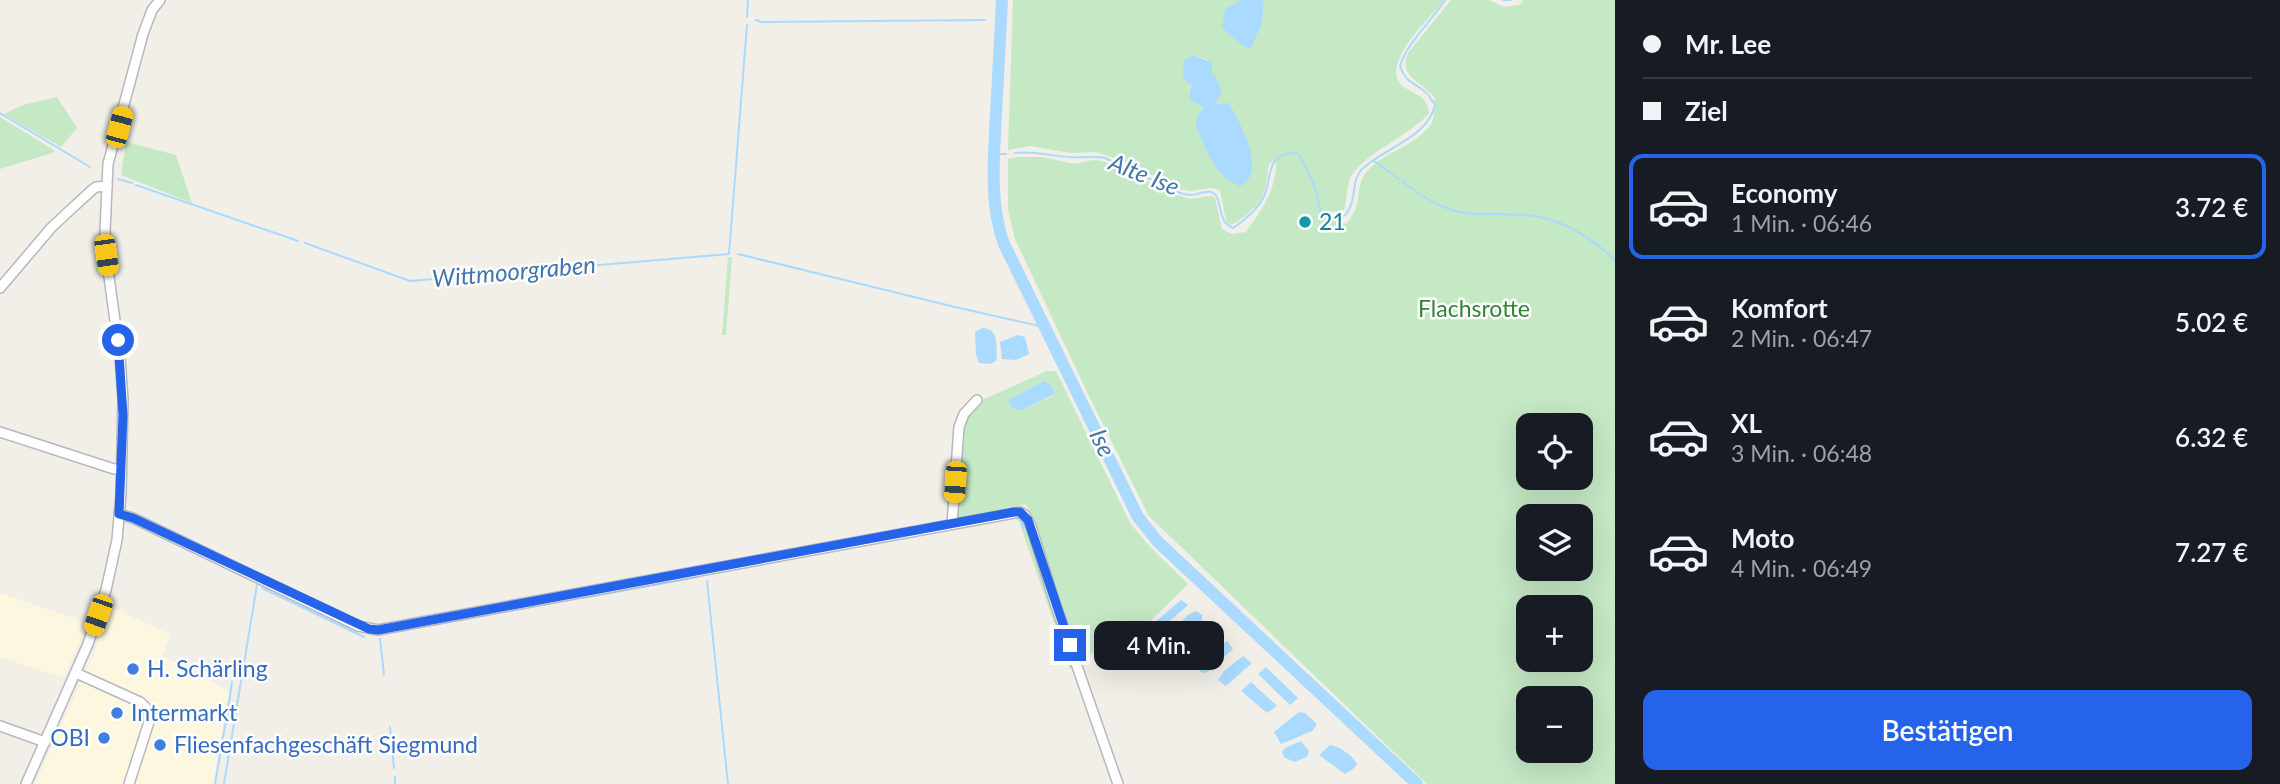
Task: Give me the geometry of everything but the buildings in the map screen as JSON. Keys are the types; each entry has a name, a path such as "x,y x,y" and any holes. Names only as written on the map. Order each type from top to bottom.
{"street":[{"path":"39,784 27,782 88,645 106,590 117,540 122,386 106,255 108,164 143,34 159,0"},
{"path":"0,288 51,228 96,187 107,186"},
{"path":"952,524 959,427 964,414 977,400"},
{"path":"0,432 121,470"},
{"path":"119,514 133,518 358,626 378,630 1020,512 1028,520 1118,784"},
{"path":"76,673 140,702 148,710 149,722 129,784"},
{"path":"0,726 45,742"}],"shaded area":[{"path":"0,593 87,623 64,678 0,657"},
{"path":"111,607 171,635 162,656 229,691 213,784 35,784 92,658"}],"green space":[{"name":"Flachsrotte","path":"1013,0 1241,0 1226,9 1262,22 1264,0 1444,0 1409,42 1397,67 1397,78 1404,87 1423,99 1429,113 1421,122 1362,163 1354,173 1348,185 1344,210 1329,212 1346,224 1355,210 1365,174 1380,160 1425,132 1432,121 1435,98 1409,74 1406,61 1408,53 1451,0 1489,0 1504,7 1520,5 1523,0 1615,0 1615,784 1427,784 1149,516 1015,239 1008,209 1008,159 1042,157 1075,164 1102,161 1189,199 1212,196 1215,198 1222,229 1232,234 1246,232 1263,207 1272,189 1276,159 1269,164 1259,202 1230,225 1226,221 1220,190 1179,189 1129,163 1096,152 1071,153 1030,146 1008,150","holes":["1194,55 1207,59 1218,84 1216,102 1243,129 1251,154 1251,176 1201,115 1201,106 1196,104 1189,94"]},
{"path":"57,97 77,128 61,147 4,114 23,105"},
{"path":"0,117 52,149 55,152 0,169"},
{"path":"126,142 176,155 192,203 121,175"},
{"path":"728,257 732,257 726,335 722,335"},
{"path":"1047,371 1056,371 1130,523 1188,584 1139,632 1131,624 1070,669 1018,519 1030,510 1025,504 963,519 956,517 962,421 980,401","holes":["1048,381 1055,394 1053,396 1022,410 1010,399"]}],"water":[{"path":"1241,0 1264,0 1262,22 1251,48 1245,47 1222,28 1225,9"},
{"path":"1194,55 1211,62 1212,74 1215,75 1222,92 1216,102 1229,103 1245,134 1252,170 1248,179 1240,186 1223,176 1217,168 1195,123 1202,109 1191,101 1191,85 1183,78 1184,60"},
{"path":"982,328 991,331 995,338 997,357 996,361 990,364 979,363 976,355 975,332"},
{"path":"1018,335 1025,337 1029,354 1016,360 1002,359 1000,342"},
{"path":"1044,381 1050,383 1055,394 1022,410 1012,408 1008,400"},
{"path":"1181,600 1188,605 1158,631 1153,624"},
{"path":"1196,611 1202,615 1202,620 1171,644 1167,636 1188,615"},
{"path":"1210,625 1219,633 1187,658 1182,650"},
{"path":"1227,641 1233,649 1206,673 1201,672 1197,668 1200,662"},
{"path":"1243,656 1252,663 1226,686 1218,680 1224,671"},
{"path":"1266,667 1298,698 1290,705 1258,674"},
{"path":"1251,682 1277,706 1267,713 1241,691"},
{"path":"1299,712 1305,713 1316,726 1312,731 1281,744 1274,732"},
{"path":"1301,741 1309,751 1307,757 1294,762 1284,757 1282,752 1285,748"},
{"path":"1330,745 1341,749 1352,758 1357,764 1353,769 1345,774 1319,755"}],"waterway":[{"path":"747,17 748,0"},
{"name":"Ise","path":"1002,0 994,164 994,197 999,228 1004,244 1138,517 1158,542 1417,784"},
{"name":"Alte Ise","path":"1015,153 1105,158 1180,193 1192,195 1211,192 1217,198 1227,225 1233,228 1253,212 1262,200 1273,163 1285,154 1295,153 1300,156 1313,182 1321,212 1327,218 1339,218 1346,214 1351,206 1356,180 1361,170 1414,134 1431,116 1435,105 1426,92 1407,79 1400,66 1414,40 1445,0"},
{"name":"Alte Ise","path":"1503,0 1511,0"},
{"path":"756,20 985,20"},
{"name":"Wittmoorgraben","path":"305,243 410,281 729,254 747,25"},
{"name":"Wittmoorgraben","path":"0,113 90,167"},
{"name":"Alte Ise","path":"994,154 1006,154"},
{"path":"1374,161 1399,179"},
{"name":"Wittmoorgraben","path":"118,179 132,183"},
{"path":"1402,181 1424,197 1449,209 1477,214 1538,217 1562,224 1585,236 1615,261"},
{"name":"Wittmoorgraben","path":"136,185 298,241"},
{"name":"Wittmoorgraben","path":"738,254 1044,327"},
{"path":"1014,517 1021,520 1024,528"},
{"path":"716,573 774,562"},
{"path":"582,598 698,577"},
{"path":"707,581 728,784"},
{"path":"224,784 257,585"},
{"path":"262,588 364,637"},
{"path":"382,634 574,599"},
{"path":"380,639 384,675"},
{"path":"227,716 232,682"},
{"path":"215,784 226,720"},
{"path":"390,727 394,768"},
{"path":"395,777 395,784"}],"place":[{"name":"21","path":"1305,222"},
{"name":"H. Schärling","path":"133,669"},
{"name":"Intermarkt","path":"117,713"},
{"name":"OBI","path":"104,738"},
{"name":"Fliesenfachgeschäft Siegmund","path":"160,745"}],"route":[{"path":"118,340 123,415 119,514 133,518 358,626 378,630 1020,512 1028,520 1070,645"}]}
